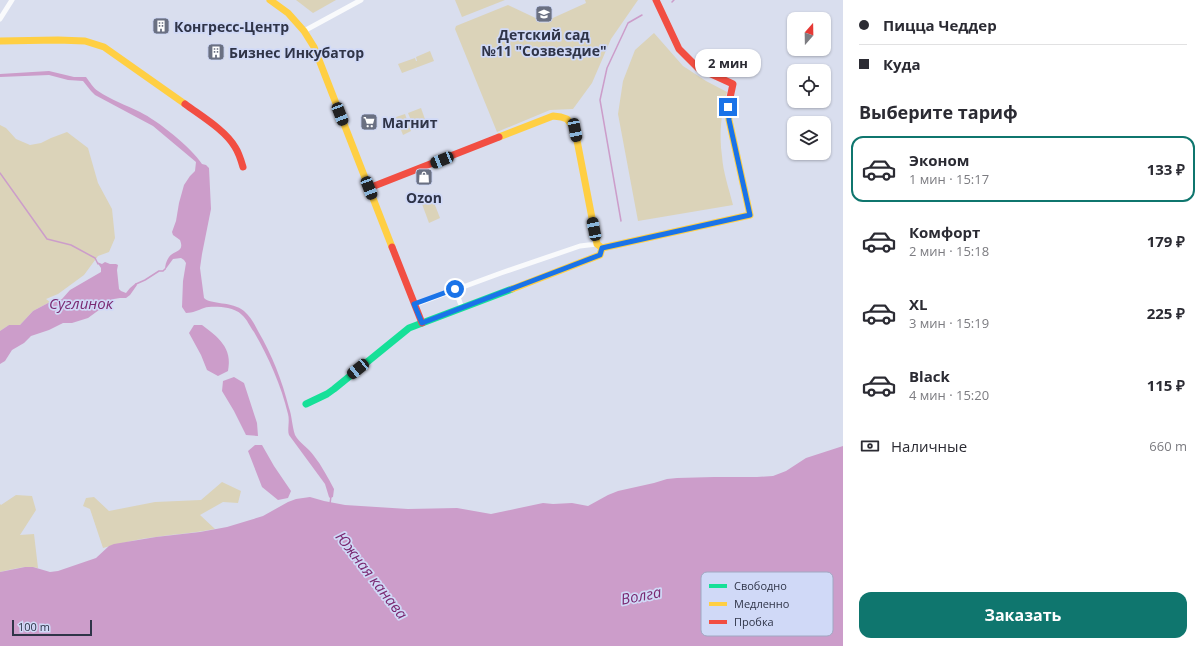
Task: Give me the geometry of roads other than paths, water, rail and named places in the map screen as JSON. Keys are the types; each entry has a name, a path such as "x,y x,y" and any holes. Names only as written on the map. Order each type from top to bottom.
{"street":[{"path":"0,20 12,0"},
{"path":"270,0 288,13 304,30 314,47 422,323"},
{"path":"304,30 361,0"},
{"path":"306,404 334,389 409,328 462,308 600,249 750,215 729,120 728,107 732,84 698,68 679,49 656,0"},
{"path":"0,41 85,41 104,47 221,131 236,148 243,167"},
{"path":"369,188 553,116 560,116 573,124 575,130 600,249"},
{"path":"414,304 580,246 600,249"},
{"path":"455,289 462,308"}],"water":[{"path":"49,71 74,77 86,77 98,91 113,100 140,112 165,128 182,142 202,164 209,168 211,209 200,268 204,298 212,302 228,304 239,308 252,320 268,349 280,378 290,411 295,435 299,441 312,453 322,468 334,489 333,497 329,497 325,484 289,435 288,414 278,382 265,352 245,319 235,310 222,307 207,307 186,313 182,307 183,281 186,263 181,258 173,259 165,270 169,257 181,247 180,240 173,235 172,232 184,185 195,171 196,162 153,126 95,95 83,81 68,80 49,75 0,77 0,74"},
{"name":"Суглинок","path":"97,262 102,264 105,262 118,265 117,270 119,289 121,291 126,293 136,283 137,285 130,295 126,298 114,299 88,318 72,323 63,323 49,330 31,336 24,343 12,350 5,361 0,364 0,331 9,325 20,325 33,311 50,302 56,302 62,299 70,290 101,272 101,268"},
{"path":"194,325 202,325 214,334 223,344 228,356 228,371 218,376 207,370 189,333"},
{"path":"234,377 244,383 257,423 258,436 246,435 222,391 223,381"},
{"path":"255,445 262,445 291,491 288,498 278,500 262,487 248,451"},
{"name":"Волга","path":"843,446 843,646 0,646 0,572 25,567 33,567 50,572 58,571 96,558 109,546 114,544 227,527 263,516 296,499 310,497 345,505 408,509 457,508 491,514 543,503 572,503 588,506 618,491 667,479 773,476 786,471 806,458"}],"waterway":[{"path":"621,221 600,100 607,68 628,23 642,15"},
{"path":"0,173 47,239 71,245 95,258 98,264"},
{"path":"136,284 165,269"},
{"name":"Южная канава","path":"330,504 331,496"}],"place":[{"name":"Детский сад №11 \"Созвездие\"","path":"544,14"},
{"name":"Конгресс-Центр","path":"161,26"},
{"name":"Бизнес Инкубатор","path":"216,52"},
{"name":"Магнит","path":"369,122"},
{"name":"Ozon","path":"424,177"}]}
